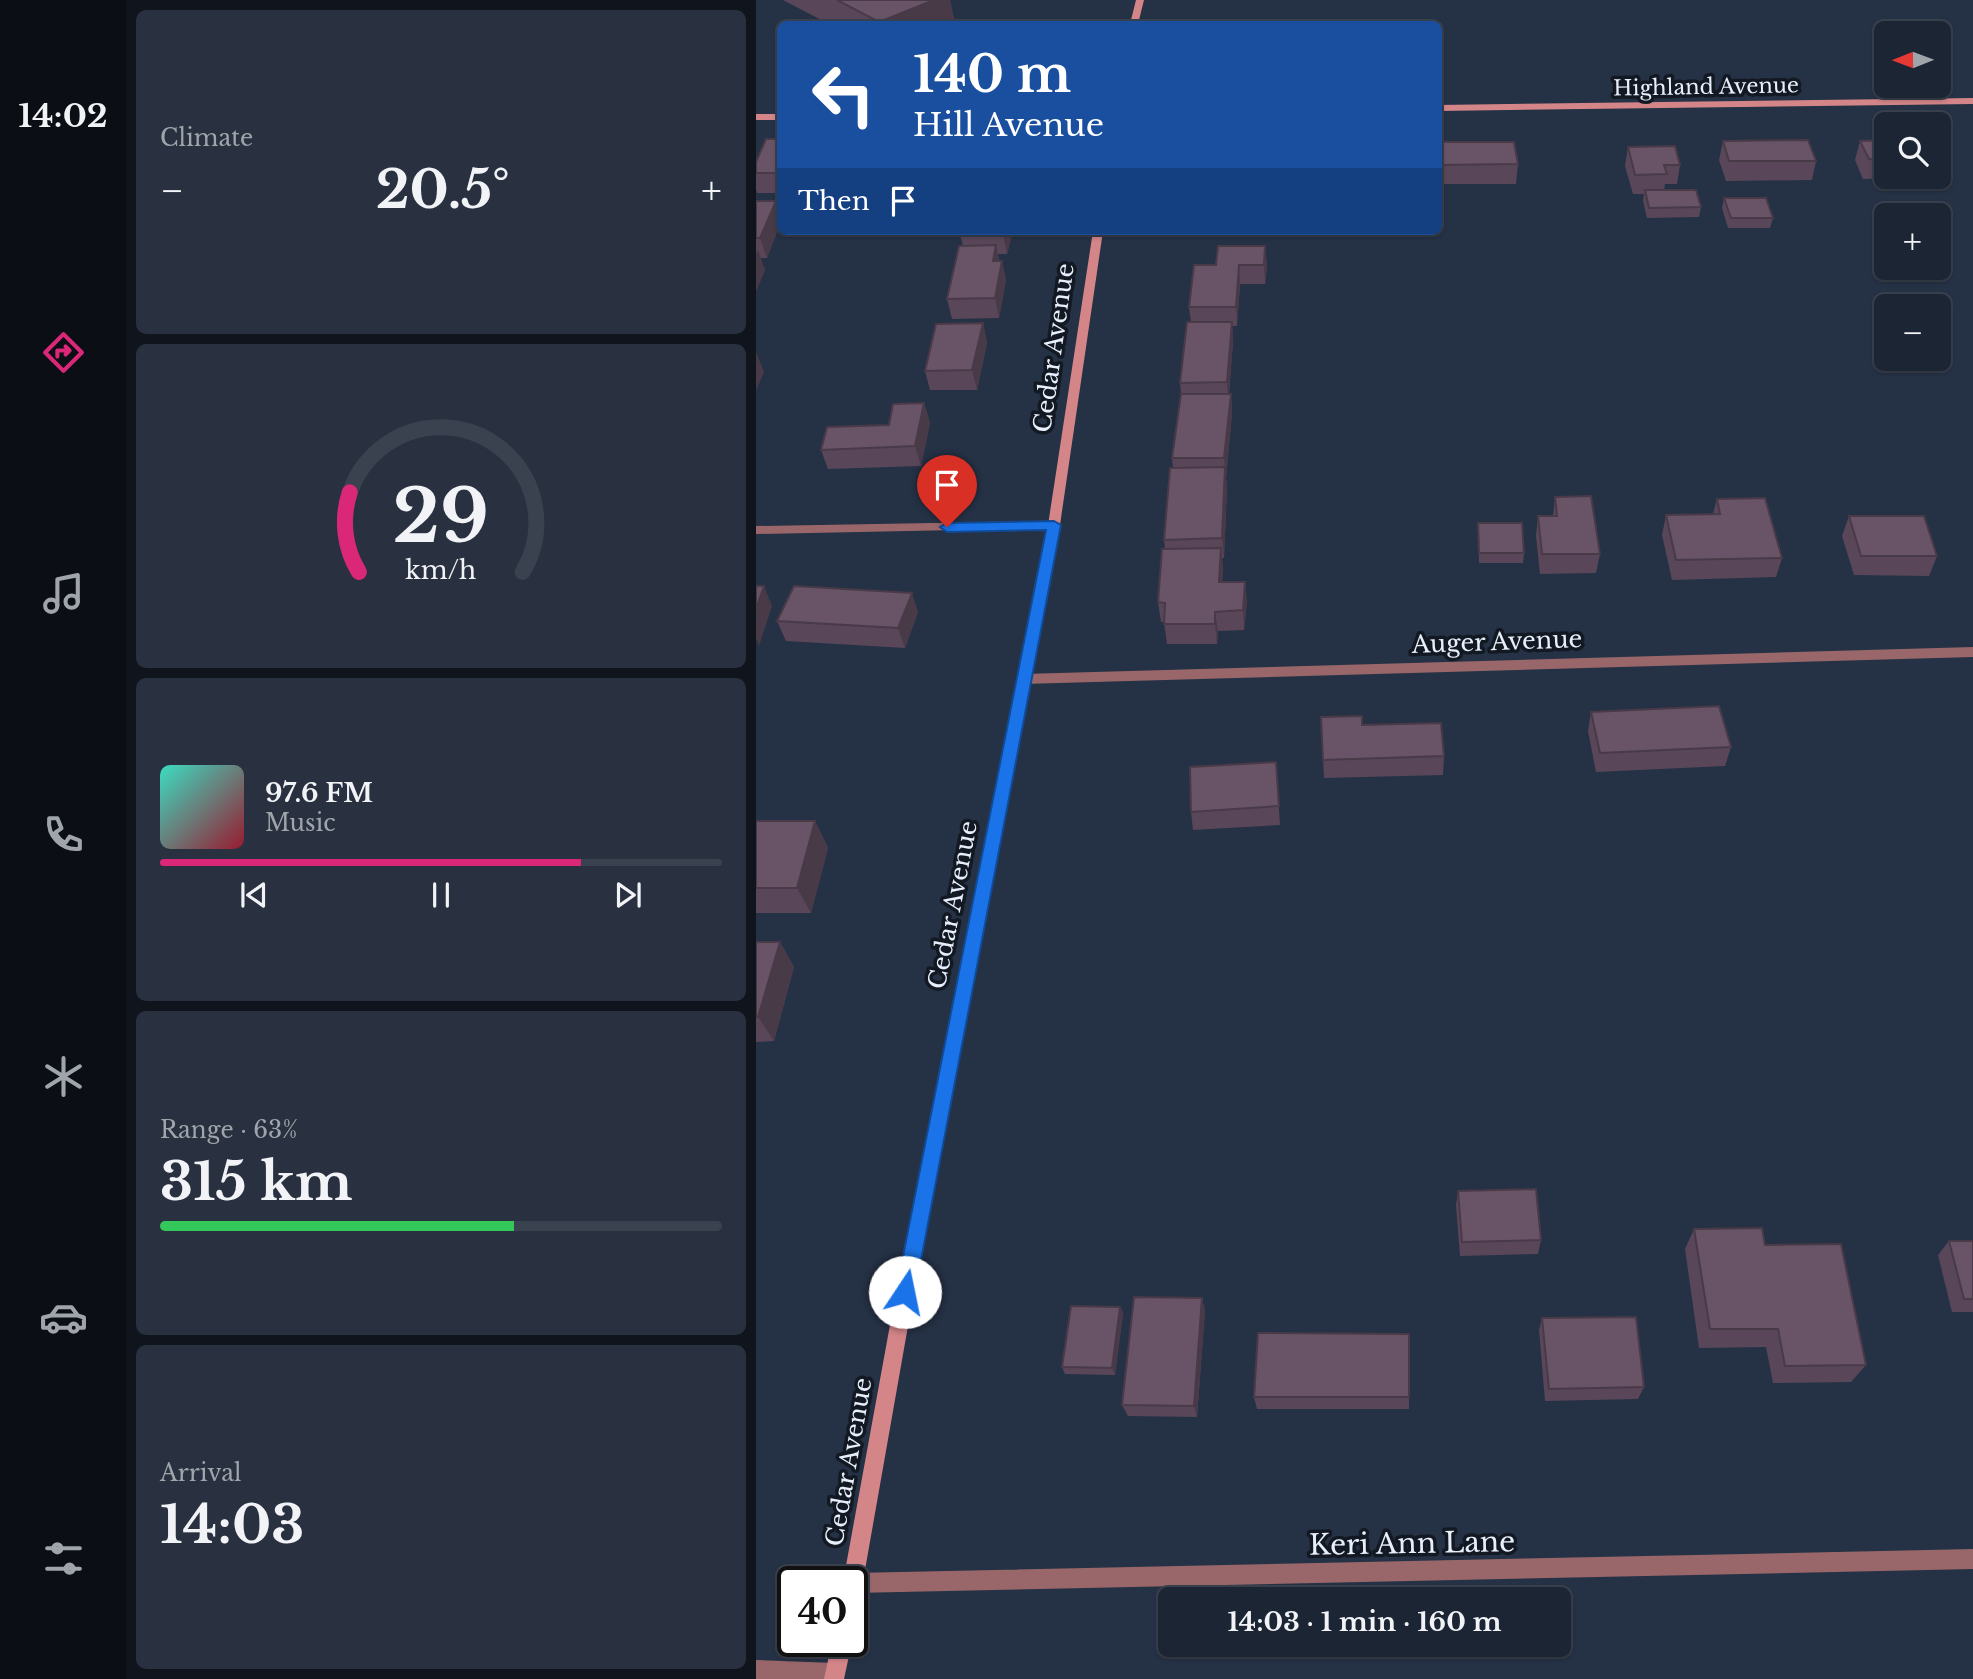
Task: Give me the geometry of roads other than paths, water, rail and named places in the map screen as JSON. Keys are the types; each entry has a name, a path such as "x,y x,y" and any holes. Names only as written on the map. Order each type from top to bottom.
{"street":[{"path":"1135,21 1140,0"},
{"name":"Highland Avenue","path":"1442,108 1973,102"},
{"path":"756,117 777,117"},
{"name":"Cedar Avenue","path":"856,1566 911,1265 1054,525 1097,235"},
{"path":"756,530 1054,525"},
{"name":"Auger Avenue","path":"1023,679 1973,652"},
{"name":"Keri Ann Lane","path":"868,1585 1973,1559"},
{"path":"756,1670 835,1676 839,1657"}]}
